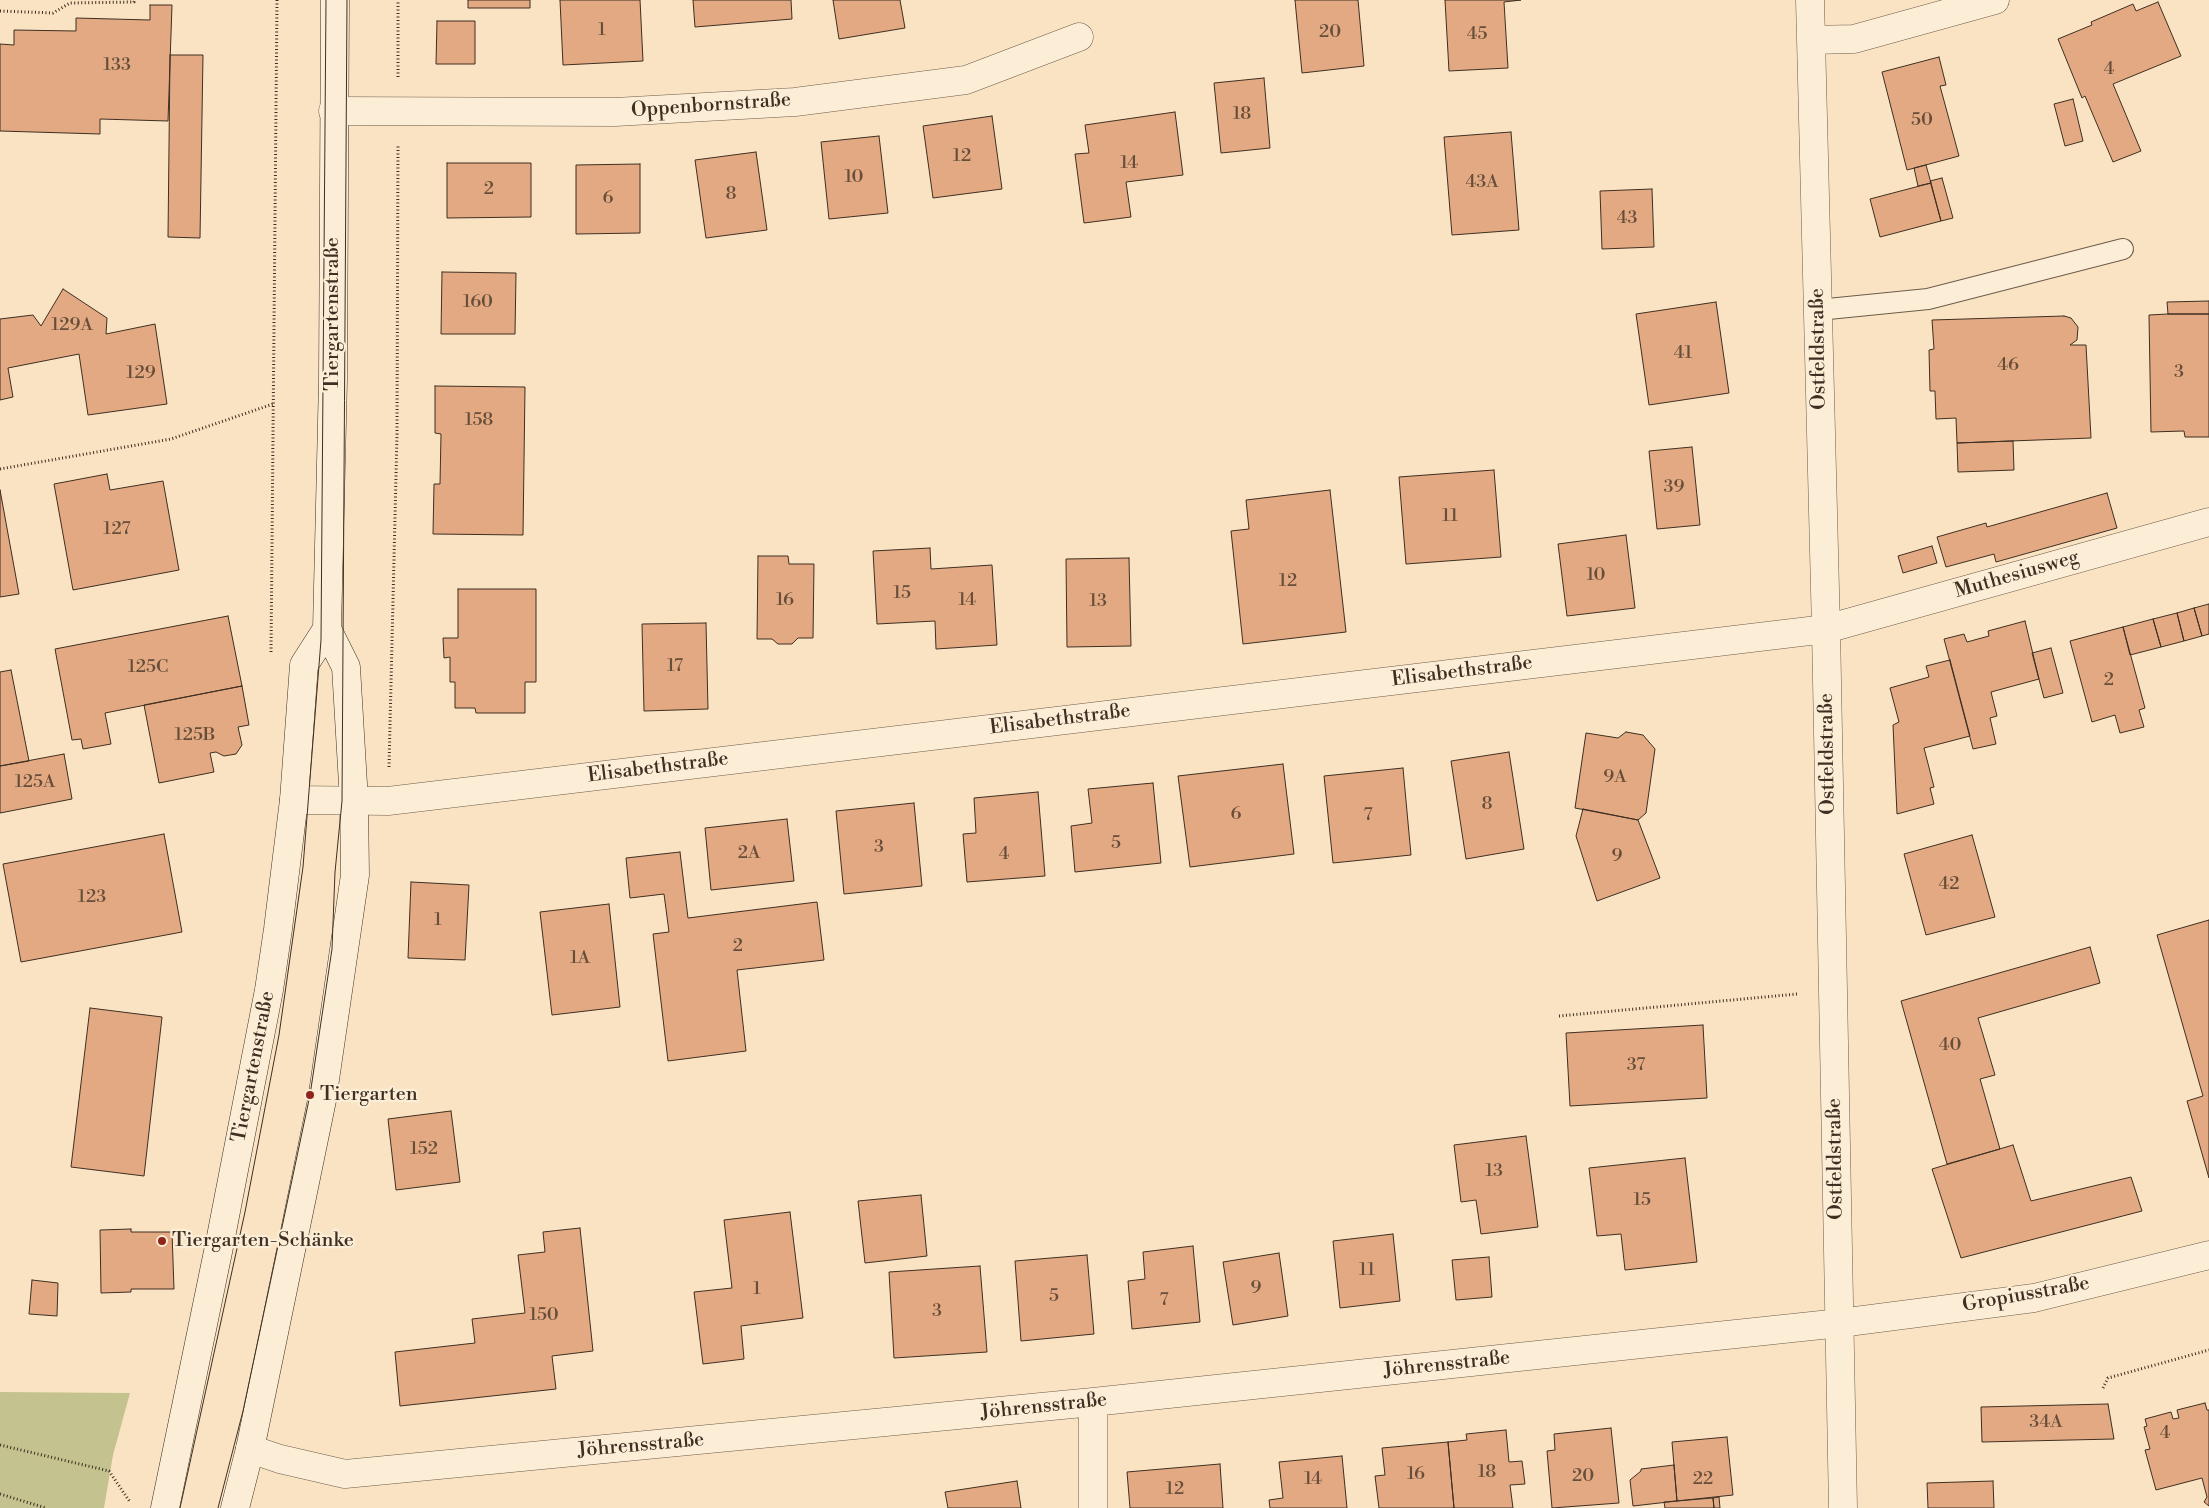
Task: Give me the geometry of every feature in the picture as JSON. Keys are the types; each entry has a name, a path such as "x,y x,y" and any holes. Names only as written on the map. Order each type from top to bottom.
{"street":[{"name":"Tiergartenstraße","path":"235,1508 250,1449 322,1100 355,875 354,801 346,667 327,629 333,380 335,0"},
{"name":"Ostfeldstraße","path":"1810,0 1826,628 1843,1508"},
{"path":"1811,40 1854,39 1995,0"},
{"name":"Oppenbornstraße","path":"333,111 615,112 795,102 966,80 1079,37"},
{"name":"Muthesiusweg","path":"1826,628 2209,522"},
{"name":"Elisabethstraße","path":"294,800 388,801 1826,628"},
{"name":"Tiergartenstraße","path":"165,1508 257,1056 278,929 294,800 304,664 327,629"},
{"name":"Gropiusstraße","path":"1840,1323 2034,1298 2209,1254"},
{"name":"Jöhrensstraße","path":"250,1449 280,1459 345,1474 1093,1402 1840,1323"},
{"path":"1093,1402 1093,1508"}],"lane":[{"path":"1818,310 1928,299 2123,249"}],"path":[{"path":"0,11 53,13 70,3 134,2 134,0"},
{"path":"271,661 277,0"},
{"path":"390,730 397,434 398,0"},
{"path":"0,469 171,440 273,404"},
{"path":"1559,1016 1833,991"},
{"path":"2103,1388 2108,1378 2209,1350"},
{"path":"0,1445 109,1471 134,1508"},
{"path":"0,1494 46,1508"}],"shaded area":[{"path":"0,1392 130,1393 113,1455 104,1508 0,1508"}],"building":[{"path":"468,0 530,0 530,8 468,8"},
{"path":"560,0 640,0 643,61 563,65"},
{"path":"693,0 791,0 792,19 695,27"},
{"path":"833,0 900,0 905,28 839,39"},
{"path":"1295,0 1358,0 1364,66 1302,73"},
{"path":"1445,0 1521,0 1504,2 1508,68 1449,71"},
{"path":"2158,2 2181,56 2113,84 2141,151 2113,162 2085,96 2082,98 2058,39 2092,25 2091,22 2133,4 2136,11"},
{"path":"150,5 172,5 168,121 100,119 100,134 0,131 0,44 14,45 14,30 76,31 76,18 150,20"},
{"path":"437,21 475,21 475,64 436,64"},
{"path":"170,55 203,55 200,238 168,237"},
{"path":"1939,57 1946,85 1940,86 1959,156 1907,170 1882,72"},
{"path":"1264,78 1270,148 1221,153 1214,83"},
{"path":"2073,99 2083,141 2065,146 2054,104"},
{"path":"1175,112 1183,175 1126,182 1131,217 1084,223 1075,154 1089,153 1085,125"},
{"path":"992,116 1002,189 933,198 923,126"},
{"path":"1511,132 1519,230 1452,235 1444,137"},
{"path":"879,136 888,213 829,219 821,142"},
{"path":"756,152 767,230 706,238 695,160"},
{"path":"447,163 531,163 531,217 447,218"},
{"path":"640,164 640,233 576,234 576,165"},
{"path":"1926,165 1931,183 1918,186 1914,168"},
{"path":"1942,178 1953,218 1941,221 1930,181"},
{"path":"1931,183 1941,221 1880,237 1870,199"},
{"path":"1652,189 1654,247 1602,249 1600,191"},
{"path":"442,272 516,273 515,334 441,334"},
{"path":"63,289 107,318 106,334 155,324 167,404 88,415 79,354 8,368 13,397 0,400 0,319 33,315 41,326"},
{"path":"2209,301 2209,314 2168,314 2167,302"},
{"path":"1716,302 1729,393 1649,405 1636,314"},
{"path":"2209,314 2209,437 2185,437 2184,431 2151,432 2149,315"},
{"path":"2064,316 2071,318 2078,327 2077,340 2070,345 2086,345 2091,438 1957,443 1956,418 1936,419 1935,391 1930,391 1929,350 1934,349 1932,320"},
{"path":"435,386 525,387 523,535 433,534 434,484 440,484 441,434 435,433"},
{"path":"2013,441 2014,470 1958,472 1957,443"},
{"path":"1692,447 1700,525 1657,529 1649,451"},
{"path":"1494,470 1501,557 1406,564 1399,477"},
{"path":"107,474 110,490 163,481 179,570 73,590 54,484"},
{"path":"0,490 19,594 0,597"},
{"path":"1330,490 1346,632 1243,644 1231,531 1249,529 1246,500"},
{"path":"2107,493 2117,528 1996,562 1994,554 1946,567 1937,537 1986,523 1987,527"},
{"path":"1626,535 1635,608 1567,616 1558,544"},
{"path":"1932,546 1937,563 1903,573 1898,556"},
{"path":"930,548 931,569 992,565 997,645 936,649 935,621 877,624 873,551"},
{"path":"758,556 788,556 789,564 814,564 813,638 798,638 792,644 778,644 772,639 757,639"},
{"path":"1129,558 1131,646 1067,647 1066,559"},
{"path":"458,589 536,589 536,682 525,682 525,713 476,713 475,708 455,708 455,682 450,682 450,657 444,658 443,638 458,638"},
{"path":"2209,604 2209,634 2202,636 2194,608"},
{"path":"2194,608 2202,636 2184,641 2177,613"},
{"path":"2177,613 2184,641 2161,647 2153,619"},
{"path":"228,616 242,686 105,713 111,744 83,749 81,739 72,740 55,649"},
{"path":"2153,619 2161,647 2130,655 2123,627"},
{"path":"2025,621 2039,679 1991,692 1997,716 1990,718 1996,744 1973,749 1944,639 1964,634 1967,642 1989,636 1988,631"},
{"path":"706,623 708,709 644,711 642,624"},
{"path":"2123,627 2145,708 2139,710 2144,727 2120,733 2115,715 2092,722 2070,641"},
{"path":"2051,648 2063,693 2044,698 2032,653"},
{"path":"1950,660 1970,736 1924,748 1934,787 1930,788 1934,804 1897,814 1893,725 1899,722 1890,688 1929,677 1926,666"},
{"path":"11,670 29,761 0,766 0,672"},
{"path":"242,686 249,725 238,727 242,745 236,754 224,756 216,752 210,753 214,772 159,783 144,705"},
{"path":"1626,732 1643,735 1655,749 1646,813 1638,820 1575,808 1586,733 1618,738"},
{"path":"1509,752 1524,849 1466,859 1451,761"},
{"path":"64,754 72,799 0,813 0,766"},
{"path":"1283,764 1294,854 1190,867 1178,776"},
{"path":"1403,768 1411,855 1333,863 1324,776"},
{"path":"1153,783 1161,863 1075,872 1071,826 1092,823 1088,789"},
{"path":"1038,792 1045,876 967,882 963,834 976,833 974,798"},
{"path":"914,803 922,886 844,894 836,811"},
{"path":"1583,809 1638,820 1660,878 1597,901 1576,836"},
{"path":"787,819 794,881 711,890 705,828"},
{"path":"164,834 182,932 21,962 3,864"},
{"path":"1972,835 1995,917 1926,935 1904,854"},
{"path":"680,852 688,918 817,902 824,960 737,970 746,1051 668,1061 653,934 669,932 664,894 630,898 626,858"},
{"path":"411,882 469,885 465,960 408,958"},
{"path":"609,904 620,1007 552,1015 540,912"},
{"path":"2209,920 2209,1178 2187,1101 2203,1096 2157,935"},
{"path":"2090,947 2100,983 1978,1018 1995,1075 1980,1079 2000,1149 1947,1164 1901,1001"},
{"path":"90,1008 162,1017 144,1176 71,1167"},
{"path":"1703,1025 1707,1098 1570,1106 1566,1033"},
{"path":"451,1111 460,1182 396,1190 388,1119"},
{"path":"1526,1136 1538,1227 1481,1234 1476,1200 1461,1202 1454,1145"},
{"path":"2013,1145 2031,1201 2131,1177 2142,1211 1961,1258 1932,1169"},
{"path":"1685,1158 1697,1262 1625,1270 1621,1234 1597,1236 1589,1168"},
{"path":"921,1195 927,1256 865,1263 858,1201"},
{"path":"790,1212 803,1318 741,1326 744,1359 703,1364 694,1292 732,1288 724,1220"},
{"path":"580,1228 593,1351 552,1356 556,1389 400,1406 395,1352 475,1343 472,1319 525,1313 518,1255 545,1252 543,1232"},
{"path":"131,1229 131,1232 172,1232 174,1289 131,1289 131,1292 101,1293 100,1230"},
{"path":"1393,1234 1400,1301 1340,1308 1333,1241"},
{"path":"1193,1246 1200,1322 1132,1329 1128,1281 1145,1279 1143,1252"},
{"path":"1279,1253 1288,1316 1233,1325 1223,1262"},
{"path":"1087,1255 1094,1334 1021,1341 1015,1261"},
{"path":"1489,1257 1492,1297 1456,1300 1452,1260"},
{"path":"980,1266 987,1352 894,1358 889,1272"},
{"path":"32,1280 58,1283 57,1316 29,1314"},
{"path":"2205,1403 2207,1410 2209,1410 2209,1506 2204,1502 2207,1497 2202,1478 2156,1490 2145,1450 2150,1449 2144,1427 2147,1426 2145,1419 2171,1412 2173,1419 2179,1418 2177,1410"},
{"path":"2108,1404 2114,1439 1982,1442 1981,1407"},
{"path":"1611,1428 1619,1503 1552,1508 1547,1451 1555,1450 1554,1434"},
{"path":"1506,1430 1509,1462 1522,1461 1525,1484 1510,1485 1513,1508 1454,1508 1448,1442 1467,1440 1466,1434"},
{"path":"1727,1437 1733,1495 1677,1501 1672,1442"},
{"path":"1448,1442 1454,1508 1379,1508 1375,1476 1385,1475 1382,1448"},
{"path":"1342,1456 1347,1508 1270,1508 1269,1500 1283,1498 1279,1462"},
{"path":"1220,1464 1223,1508 1130,1508 1127,1472"},
{"path":"1674,1465 1677,1501 1633,1506 1630,1480 1641,1469"},
{"path":"1017,1481 1021,1508 948,1508 945,1492"},
{"path":"1993,1481 1994,1508 1928,1508 1927,1483"},
{"path":"1719,1497 1720,1508 1714,1508 1713,1498"},
{"path":"1713,1498 1714,1508 1665,1508 1664,1502"}],"tram line":[{"path":"180,1508 245,1212 279,1035 303,867 321,640 326,0"},
{"path":"218,1508 243,1411 310,1095 332,949 335,872 342,801 347,0"}],"place":[{"name":"Tiergarten","path":"310,1095"},
{"name":"Tiergarten-Schänke","path":"162,1241"}]}
